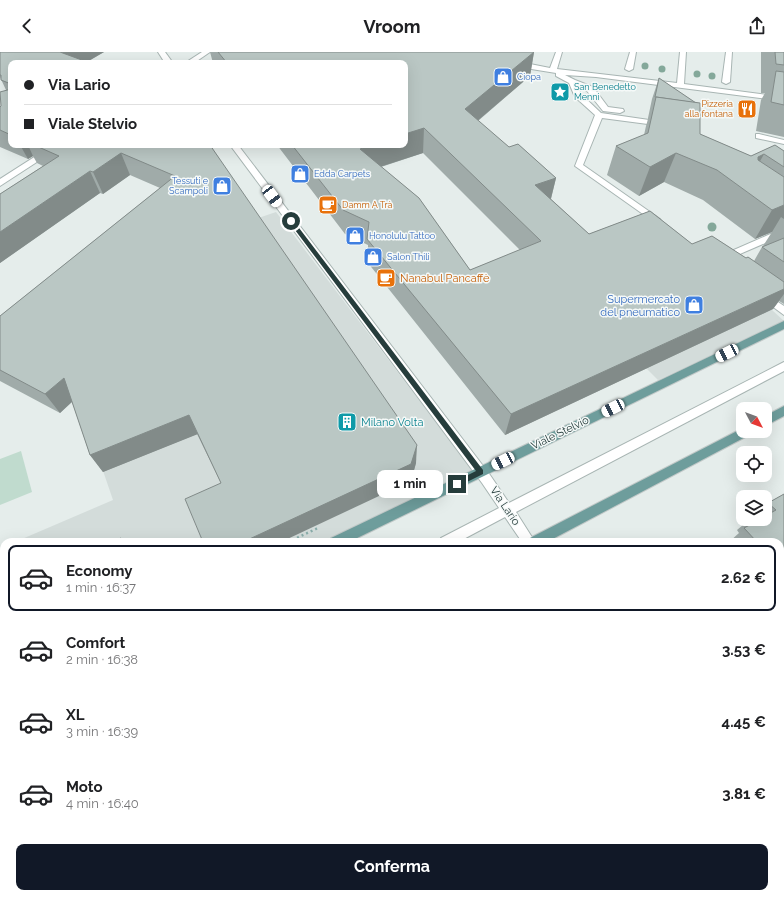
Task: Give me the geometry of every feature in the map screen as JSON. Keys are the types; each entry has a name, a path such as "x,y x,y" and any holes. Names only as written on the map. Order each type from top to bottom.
{"main road":[{"name":"Viale Stelvio","path":"344,538 784,325"},
{"path":"772,418 784,412"},
{"path":"543,538 736,437"}],"street":[{"path":"194,60 207,52"},
{"path":"553,71 559,52"},
{"path":"629,69 633,52"},
{"path":"680,86 683,52"},
{"path":"726,82 729,52"},
{"path":"509,61 553,71 784,99"},
{"path":"553,71 572,82 590,89 606,109 671,122 600,115 578,95 572,82"},
{"path":"600,115 579,166 663,225"},
{"path":"759,136 784,142"},
{"path":"0,183 54,148"},
{"name":"Via Lario","path":"236,148 481,472 526,538"},
{"path":"721,266 714,262 784,231"},
{"path":"753,289 784,311"},
{"path":"454,538 784,366"}],"path":[{"path":"297,538 321,527"}],"shaded area":[{"path":"276,212 473,471 331,538 24,538 113,500 76,392 0,349 208,235"},
{"path":"699,260 772,310 784,321 658,380 628,350"}],"green space":[{"path":"21,451 32,492 0,505 0,459"}],"building":[{"path":"0,52 60,52 82,60 8,60 8,83 1,80"},
{"path":"218,52 534,52 465,109 509,147 518,144 556,178 535,185 589,234 650,211 692,244 712,236 746,258 748,257 784,282 784,289 511,414 367,239 369,222 343,210 294,148 363,148 360,149 419,198 470,270 541,241 424,128 408,133 408,60 225,60"},
{"path":"775,52 784,52 784,65 776,64"},
{"path":"776,71 784,72 784,105 771,102"},
{"path":"659,78 696,103 655,97"},
{"path":"8,90 8,134 0,130 0,92"},
{"path":"656,97 700,103 700,134 751,156 775,145 784,151 784,167 764,154 758,157 758,160 784,177 784,205 772,210 717,170 676,153 650,167 616,146 648,133"},
{"path":"41,148 212,148 417,445 411,464 252,538 201,538 185,499 221,483 189,415 90,455 64,378 45,394 0,370 0,316 175,176 121,153 93,172 90,171 0,232 0,194 59,156"},
{"path":"784,238 784,262 762,247"},
{"path":"784,494 784,538 753,538 744,528 748,526 772,526 772,512 776,510 772,506 772,501"}],"place":[{"name":"Ciopa","path":"503,77"},
{"name":"San Benedetto Menni","path":"560,92"},
{"name":"Pizzeria alla fontana","path":"747,109"},
{"name":"Edda Carpets","path":"300,174"},
{"name":"Tessuti e Scampoli","path":"222,186"},
{"name":"Damm A Trà","path":"328,205"},
{"name":"Honolulu Tattoo","path":"355,236"},
{"name":"Salon Thili","path":"373,257"},
{"name":"Nanabul Pancaffè","path":"386,278"},
{"name":"Supermercato del pneumatico","path":"694,305"},
{"name":"Milano Volta","path":"347,422"}],"route":[{"path":"291,221 481,472 457,484"}]}
